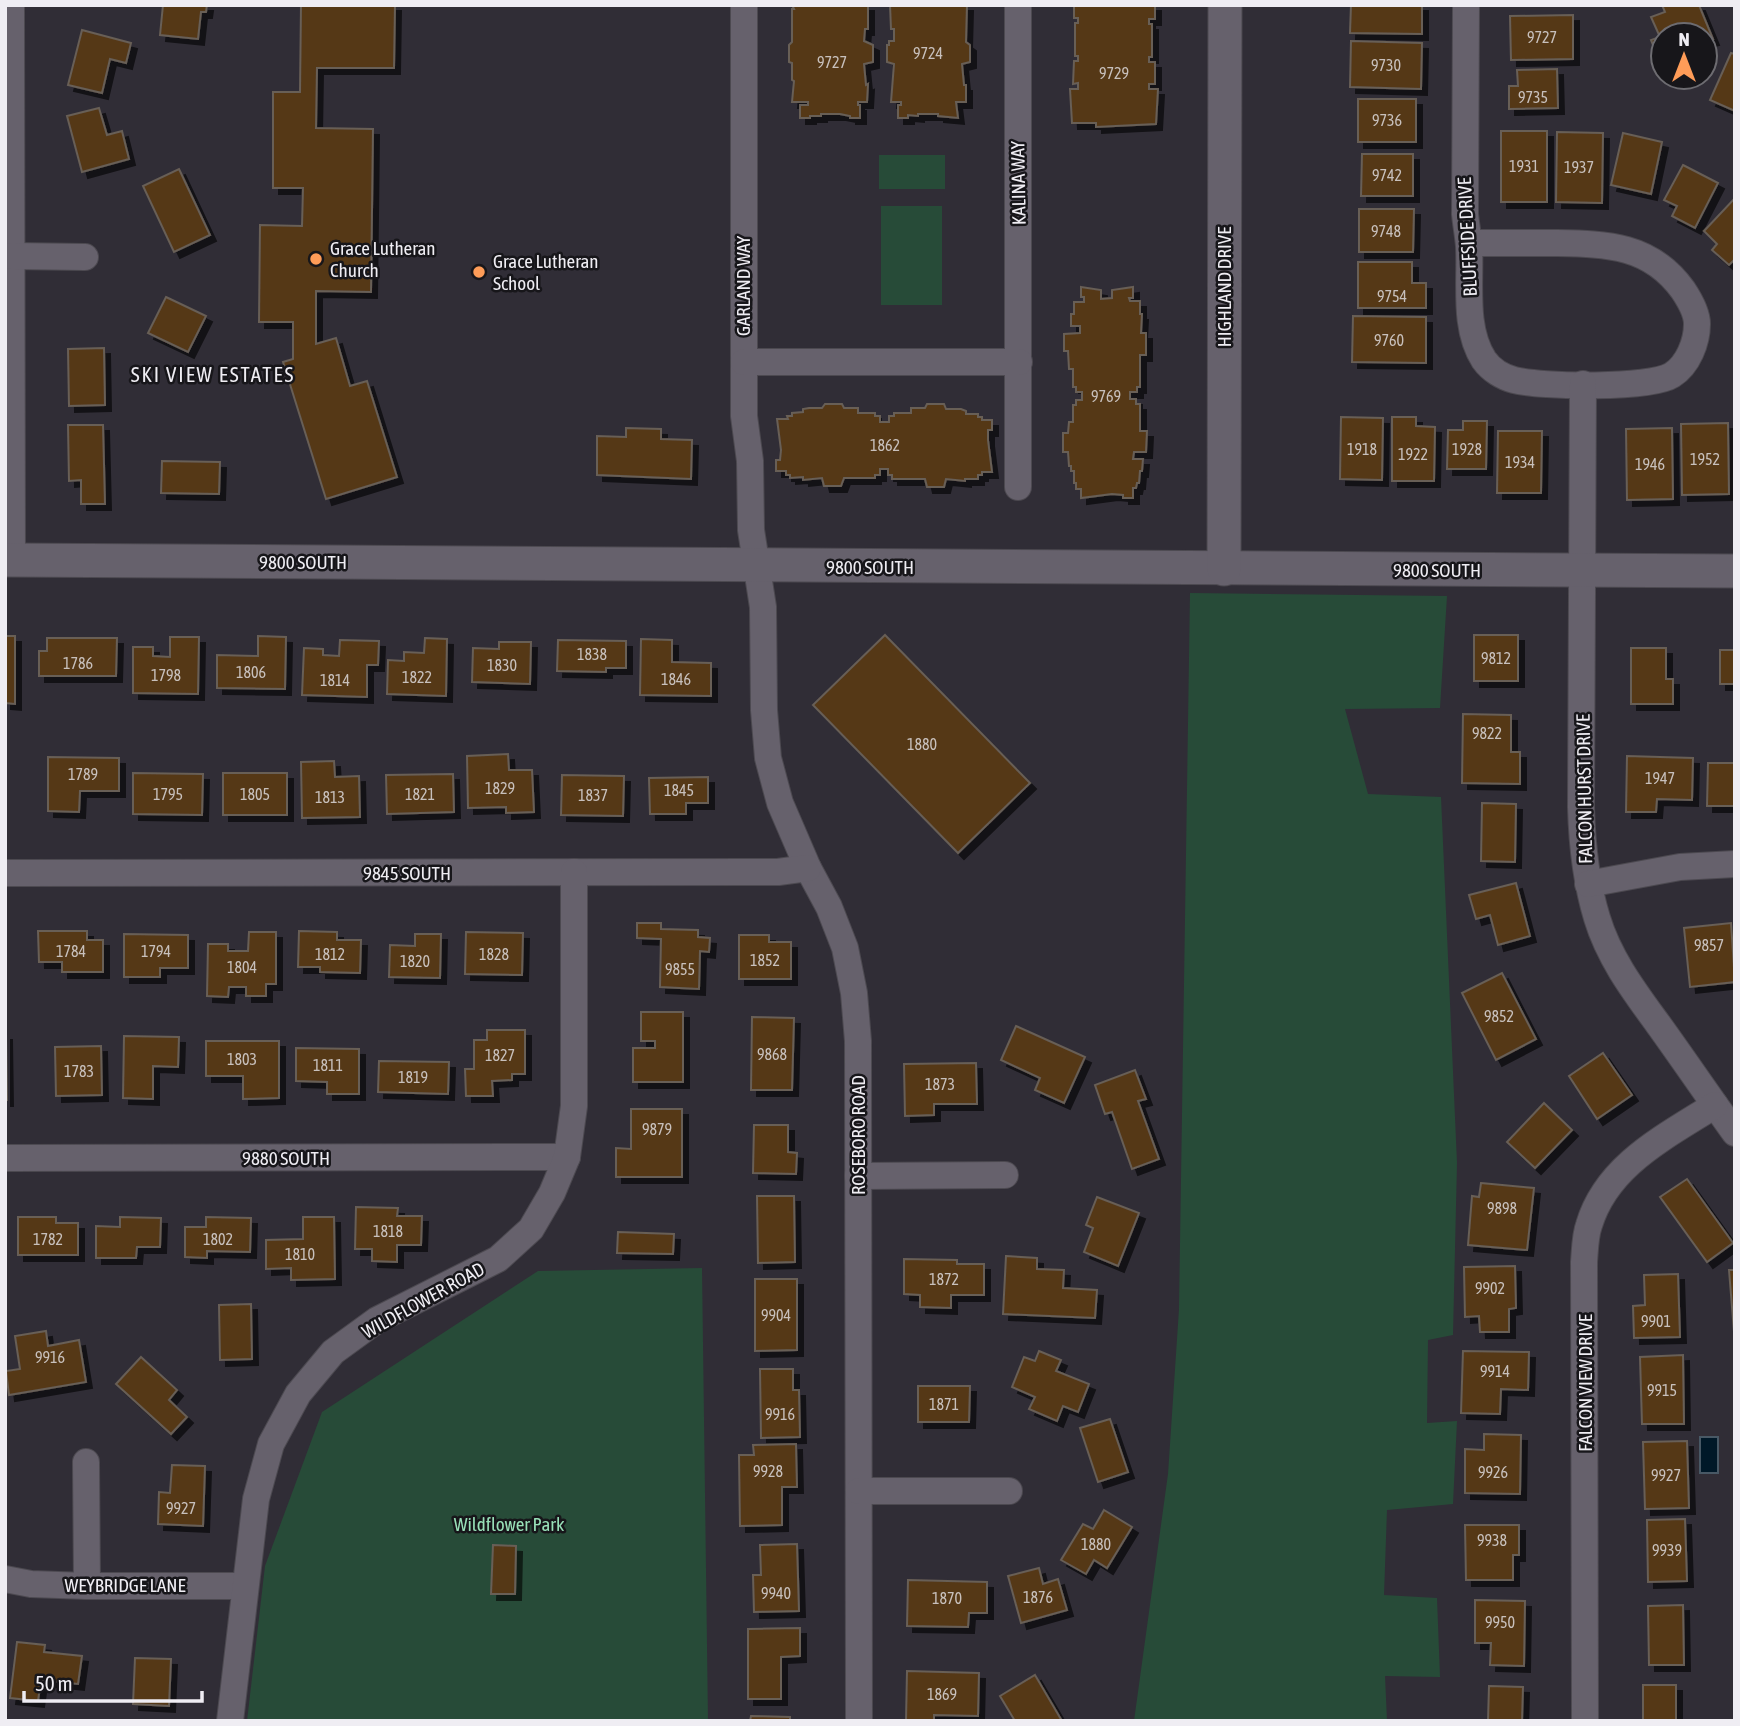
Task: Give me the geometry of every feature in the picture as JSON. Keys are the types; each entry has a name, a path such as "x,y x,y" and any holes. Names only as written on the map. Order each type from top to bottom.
{"street":[{"path":"9,560 11,5"},
{"name":"GARLAND WAY","path":"744,5 744,416 750,461 751,530 757,566"},
{"name":"KALINA WAY","path":"1018,5 1018,487"},
{"name":"HIGHLAND DRIVE","path":"1224,569 1225,5"},
{"name":"BLUFFSIDE DRIVE","path":"1466,5 1465,214 1469,243 1471,317 1475,345 1486,363 1499,374 1536,384 1640,384 1659,381 1674,374 1686,360 1697,322 1690,300 1676,280 1656,262 1631,250 1604,244 1469,243"},
{"path":"12,256 85,257"},
{"path":"744,362 1019,362"},
{"path":"1583,384 1583,570"},
{"name":"9800 SOUTH","path":"9,560 1735,572"},
{"name":"ROSEBORO ROAD","path":"757,566 763,607 764,710 768,758 780,803 807,868 829,907 845,948 854,993 858,1041 859,1721"},
{"name":"FALCON HURST DRIVE","path":"1583,570 1582,847 1597,919 1610,952 1628,981 1735,1133"},
{"path":"1588,884 1679,867 1735,864"},
{"name":"9845 SOUTH","path":"5,873 778,872 807,868"},
{"name":"WILDFLOWER ROAD","path":"230,1721 256,1499 271,1444 298,1394 334,1352 377,1320 498,1259 531,1229 552,1193 566,1157 574,1106 574,873"},
{"name":"FALCON VIEW DRIVE","path":"1585,1721 1584,1262 1587,1228 1597,1201 1614,1177 1642,1153 1715,1105"},
{"name":"9880 SOUTH","path":"5,1158 566,1157"},
{"path":"858,1176 1005,1175"},
{"path":"86,1462 87,1586"},
{"path":"859,1491 1009,1491"},
{"name":"WEYBRIDGE LANE","path":"5,1579 31,1584 87,1586 245,1586"}],"green space":[{"path":"879,155 945,155 945,189 879,189"},
{"path":"881,206 942,206 942,305 881,305"},
{"path":"1190,593 1447,596 1440,708 1345,709 1368,794 1441,797 1457,1163 1453,1335 1428,1340 1427,1423 1457,1421 1453,1504 1387,1510 1384,1595 1437,1598 1440,1677 1385,1676 1387,1721 1134,1721 1168,1474 1179,1309"},
{"name":"Wildflower Park","path":"702,1268 708,1721 247,1721 265,1566 322,1412 538,1271"}],"water":[{"path":"1700,1437 1718,1437 1718,1473 1700,1473"}],"building":[{"path":"163,5 207,5 206,12 201,12 198,39 160,35"},
{"name":"Grace Lutheran Church","path":"301,5 395,5 394,68 317,68 316,128 373,129 371,292 316,291 316,344 336,338 350,386 367,381 397,477 326,499 283,362 293,359 293,322 259,322 260,225 302,226 303,188 273,188 273,92 300,92"},
{"path":"792,5 868,5 868,29 865,29 864,41 873,45 873,62 864,64 866,85 868,84 867,102 858,102 860,118 821,114 800,118 800,105 808,105 808,102 792,102 794,81 792,63 789,62 789,45 792,42"},
{"path":"890,5 967,5 966,42 970,45 970,62 962,64 966,102 956,102 958,118 918,114 898,118 898,105 901,105 901,102 891,102 894,64 887,62 887,45 889,41 894,41"},
{"path":"1074,5 1155,5 1155,19 1149,19 1149,24 1152,24 1152,57 1149,57 1149,62 1155,62 1155,84 1149,84 1149,89 1158,89 1156,124 1096,127 1096,123 1072,123 1070,89 1078,89 1078,83 1073,84 1074,61 1078,61 1078,56 1075,56 1075,23 1078,23 1078,18 1074,18"},
{"path":"1351,5 1422,5 1422,34 1350,33"},
{"path":"1662,5 1699,5 1706,21 1653,21 1651,17 1665,12"},
{"path":"1573,15 1573,59 1511,60 1510,16"},
{"path":"82,30 131,43 126,63 110,59 102,93 68,85"},
{"path":"1351,41 1422,43 1421,89 1350,87"},
{"path":"1731,53 1735,54 1735,111 1710,100 1714,91 1719,91 1719,80"},
{"path":"1557,69 1558,108 1509,109 1509,86 1518,86 1517,70"},
{"path":"1358,99 1416,99 1416,142 1358,142"},
{"path":"99,108 107,135 122,131 129,159 82,172 67,116"},
{"path":"1501,131 1547,131 1547,202 1501,202"},
{"path":"1557,132 1603,133 1602,203 1556,202"},
{"path":"1623,133 1662,142 1651,194 1611,185"},
{"path":"1362,154 1413,154 1413,196 1361,196"},
{"path":"1683,165 1718,183 1695,228 1672,216 1677,206 1664,200"},
{"path":"179,169 210,235 174,252 143,186"},
{"path":"1735,198 1735,259 1729,265 1712,250 1717,244 1704,231"},
{"path":"1359,209 1414,209 1413,252 1359,252"},
{"path":"1358,262 1412,262 1412,283 1426,283 1426,308 1358,308"},
{"path":"1081,287 1101,290 1101,299 1112,298 1112,290 1133,287 1133,298 1129,298 1130,301 1140,301 1141,333 1146,333 1146,355 1140,355 1140,387 1137,387 1137,392 1130,392 1130,399 1136,399 1136,404 1140,404 1140,431 1147,431 1146,452 1134,452 1133,459 1143,459 1139,483 1133,488 1133,498 1112,494 1081,498 1081,489 1076,489 1074,471 1071,471 1069,466 1068,452 1063,452 1063,433 1068,433 1069,422 1073,422 1073,405 1076,405 1076,400 1082,400 1082,392 1076,392 1076,387 1073,387 1073,369 1069,369 1068,351 1064,351 1064,334 1080,333 1080,326 1071,326 1071,314 1074,314 1074,302 1084,302"},
{"path":"166,297 206,316 188,352 148,333"},
{"path":"1353,316 1426,317 1426,363 1352,362"},
{"path":"104,348 105,405 69,406 68,349"},
{"path":"825,404 858,408 858,413 875,413 875,416 880,416 880,422 889,422 889,416 894,416 894,413 911,413 911,408 925,408 927,404 944,404 946,409 961,409 966,411 966,414 978,414 982,420 992,420 988,440 992,472 982,472 978,479 965,481 946,479 944,487 927,487 925,479 892,479 892,475 888,475 888,469 880,469 880,475 875,475 875,478 844,478 841,486 824,486 822,478 803,480 803,477 790,478 786,471 776,471 776,460 780,460 781,450 777,419 788,419 787,416 792,416 792,413 803,412 803,409 809,408 822,408"},
{"path":"1341,417 1383,418 1382,480 1340,479"},
{"path":"1392,417 1416,417 1416,426 1435,427 1434,481 1392,481"},
{"path":"1463,421 1487,421 1486,469 1447,469 1448,430 1463,430"},
{"path":"1728,423 1729,494 1682,495 1681,424"},
{"path":"68,425 103,425 105,504 81,504 81,480 69,481"},
{"path":"626,428 661,429 661,439 692,440 691,479 597,475 597,436 626,437"},
{"path":"1672,428 1673,499 1627,500 1626,429"},
{"path":"1498,431 1542,431 1541,493 1497,493"},
{"path":"162,461 220,462 219,494 161,493"},
{"path":"885,635 1030,783 958,853 813,705"},
{"path":"1474,635 1518,635 1518,681 1474,681"},
{"path":"5,636 15,636 15,704 5,703"},
{"path":"258,636 286,637 285,689 217,688 217,655 258,656"},
{"path":"170,637 199,637 198,694 133,693 133,647 153,647 153,656 170,657"},
{"path":"47,638 117,638 116,676 39,676 39,651 47,651"},
{"path":"425,638 447,639 446,696 387,694 388,660 404,661 404,652 424,653"},
{"path":"641,639 672,640 672,662 711,663 711,696 640,695"},
{"path":"340,640 379,641 378,665 367,665 367,697 302,695 304,648 323,649 323,655 339,656"},
{"path":"558,640 626,641 626,668 606,668 606,672 557,671"},
{"path":"499,642 531,642 530,684 472,682 473,648 499,649"},
{"path":"1631,648 1666,648 1666,679 1673,679 1673,704 1631,704"},
{"path":"1720,650 1735,650 1735,684 1720,684"},
{"path":"1463,714 1511,715 1511,752 1520,752 1520,784 1462,783"},
{"path":"508,754 509,770 532,770 534,812 506,813 506,807 468,808 467,756"},
{"path":"1627,756 1693,758 1692,800 1657,799 1656,812 1626,812"},
{"path":"48,757 119,758 119,791 80,791 79,812 48,811"},
{"path":"334,761 335,777 359,776 360,817 302,818 301,762"},
{"path":"1708,763 1735,763 1735,806 1707,806"},
{"path":"133,773 203,774 202,815 133,814"},
{"path":"223,773 287,773 287,815 223,815"},
{"path":"453,774 454,812 387,814 386,775"},
{"path":"562,775 624,776 623,816 561,815"},
{"path":"708,777 708,803 686,803 686,814 650,814 649,778"},
{"path":"1482,803 1516,804 1515,862 1481,861"},
{"path":"1516,883 1530,936 1498,945 1490,915 1476,919 1469,895"},
{"path":"637,923 661,923 661,929 698,930 698,937 710,938 709,952 700,951 699,989 660,987 661,939 637,938"},
{"path":"1731,923 1735,982 1690,987 1684,928"},
{"path":"38,931 87,931 87,940 103,940 103,972 62,972 62,962 39,962"},
{"path":"299,931 337,932 337,940 361,940 360,973 320,972 320,967 298,967"},
{"path":"249,932 276,932 276,984 266,984 266,996 246,996 246,987 229,987 228,997 207,996 208,944 228,944 228,951 248,951"},
{"path":"466,932 523,933 522,975 465,974"},
{"path":"124,934 188,935 188,968 160,968 160,977 124,977"},
{"path":"415,934 441,934 440,978 389,977 390,945 415,946"},
{"path":"739,935 769,935 769,942 791,942 791,979 739,979"},
{"path":"1502,973 1536,1039 1496,1060 1462,993"},
{"path":"641,1012 683,1012 683,1082 633,1082 633,1048 655,1048 655,1041 641,1041"},
{"path":"752,1017 794,1018 792,1090 751,1090"},
{"path":"1016,1026 1085,1057 1064,1103 1035,1090 1040,1078 1001,1060"},
{"path":"487,1030 525,1030 525,1074 512,1074 512,1080 492,1081 493,1096 466,1096 465,1069 474,1069 474,1040 487,1040"},
{"path":"6,1034 7,1100 5,1100"},
{"path":"124,1036 179,1037 178,1067 153,1066 153,1099 123,1098"},
{"path":"206,1041 279,1041 279,1098 243,1099 243,1076 206,1076"},
{"path":"101,1046 102,1095 56,1096 55,1047"},
{"path":"296,1048 359,1049 359,1094 327,1094 327,1082 296,1081"},
{"path":"1603,1053 1632,1095 1597,1119 1569,1076"},
{"path":"379,1061 449,1062 448,1094 378,1092"},
{"path":"976,1063 977,1104 934,1104 934,1115 905,1116 904,1064"},
{"path":"1135,1070 1146,1099 1138,1101 1159,1159 1132,1169 1112,1112 1105,1114 1095,1085"},
{"path":"1544,1103 1572,1130 1535,1168 1507,1142"},
{"path":"631,1109 682,1109 682,1177 616,1177 616,1148 631,1149"},
{"path":"754,1125 788,1125 788,1152 797,1153 796,1174 753,1173"},
{"path":"1687,1179 1733,1243 1707,1262 1660,1197"},
{"path":"1481,1183 1534,1188 1527,1250 1468,1245 1472,1196 1479,1197"},
{"path":"757,1196 794,1196 795,1262 758,1263"},
{"path":"1097,1197 1139,1213 1118,1266 1084,1252 1093,1228 1086,1225"},
{"path":"356,1207 398,1208 397,1216 422,1216 421,1245 397,1245 397,1262 372,1261 372,1249 355,1249"},
{"path":"18,1217 56,1217 56,1223 78,1223 78,1255 18,1255"},
{"path":"120,1217 161,1218 160,1247 137,1247 136,1258 96,1258 96,1226 120,1227"},
{"path":"206,1217 251,1218 250,1252 207,1251 207,1258 185,1257 185,1227 206,1227"},
{"path":"303,1217 334,1217 335,1279 291,1280 291,1268 266,1269 266,1240 303,1239"},
{"path":"618,1232 674,1234 673,1254 617,1253"},
{"path":"1006,1256 1037,1258 1037,1269 1064,1270 1063,1288 1097,1290 1095,1318 1003,1314"},
{"path":"904,1259 957,1260 957,1264 984,1264 984,1295 951,1295 951,1308 920,1307 920,1295 904,1294"},
{"path":"1515,1266 1516,1308 1509,1309 1509,1332 1480,1332 1479,1316 1465,1317 1464,1267"},
{"path":"1729,1270 1735,1270 1735,1344"},
{"path":"1678,1274 1680,1337 1634,1338 1633,1306 1645,1305 1644,1275"},
{"path":"755,1279 797,1279 797,1350 755,1351"},
{"path":"251,1304 252,1359 220,1360 219,1305"},
{"path":"46,1331 48,1346 79,1340 86,1382 9,1395 6,1371 20,1369 15,1336"},
{"path":"1039,1351 1061,1360 1056,1371 1089,1384 1078,1412 1063,1406 1057,1421 1029,1409 1035,1397 1012,1387 1024,1357 1035,1361"},
{"path":"1463,1351 1529,1352 1528,1390 1501,1389 1500,1414 1461,1413"},
{"path":"1683,1355 1684,1424 1642,1424 1640,1357"},
{"path":"141,1357 177,1390 169,1400 187,1417 171,1434 116,1384"},
{"path":"760,1369 793,1369 793,1390 799,1390 800,1437 761,1438"},
{"path":"918,1386 970,1386 969,1422 918,1422"},
{"path":"1110,1419 1128,1472 1098,1482 1080,1428"},
{"path":"1484,1434 1521,1435 1520,1494 1465,1493 1465,1449 1484,1450"},
{"path":"1687,1441 1689,1508 1645,1509 1643,1442"},
{"path":"796,1444 797,1487 782,1487 782,1525 740,1526 739,1455 754,1455 753,1445"},
{"path":"172,1465 205,1466 203,1526 158,1524 159,1492 170,1493"},
{"path":"1104,1510 1132,1527 1107,1568 1094,1560 1086,1574 1061,1560 1083,1524 1093,1529"},
{"path":"1685,1519 1687,1581 1648,1582 1647,1520"},
{"path":"1465,1525 1519,1525 1519,1555 1513,1555 1513,1580 1466,1580"},
{"path":"797,1544 799,1611 754,1612 753,1575 761,1575 760,1545"},
{"path":"493,1545 516,1546 515,1594 491,1594"},
{"path":"1039,1568 1043,1584 1058,1579 1067,1610 1021,1623 1008,1576"},
{"path":"908,1580 987,1582 987,1613 969,1613 968,1627 907,1626"},
{"path":"1475,1600 1525,1601 1524,1666 1490,1665 1491,1643 1475,1643"},
{"path":"1683,1605 1684,1665 1649,1665 1648,1606"},
{"path":"800,1628 800,1656 781,1657 781,1699 748,1699 748,1629"},
{"path":"17,1642 45,1645 44,1652 82,1656 78,1684 41,1680 38,1701 10,1698"},
{"path":"135,1658 171,1659 169,1706 133,1704"},
{"path":"907,1671 979,1673 978,1716 934,1715 934,1721 906,1721"},
{"path":"1035,1675 1062,1721 1015,1721 1000,1696"},
{"path":"1643,1685 1676,1685 1676,1721 1643,1721"},
{"path":"1489,1686 1523,1687 1522,1721 1488,1721"},
{"path":"751,1716 790,1717 790,1721 750,1721"}],"place":[{"name":"Grace Lutheran Church","path":"316,259"},
{"name":"Grace Lutheran School","path":"479,272"}],"district":[{"name":"SKI VIEW ESTATES","path":"213,374"}]}
